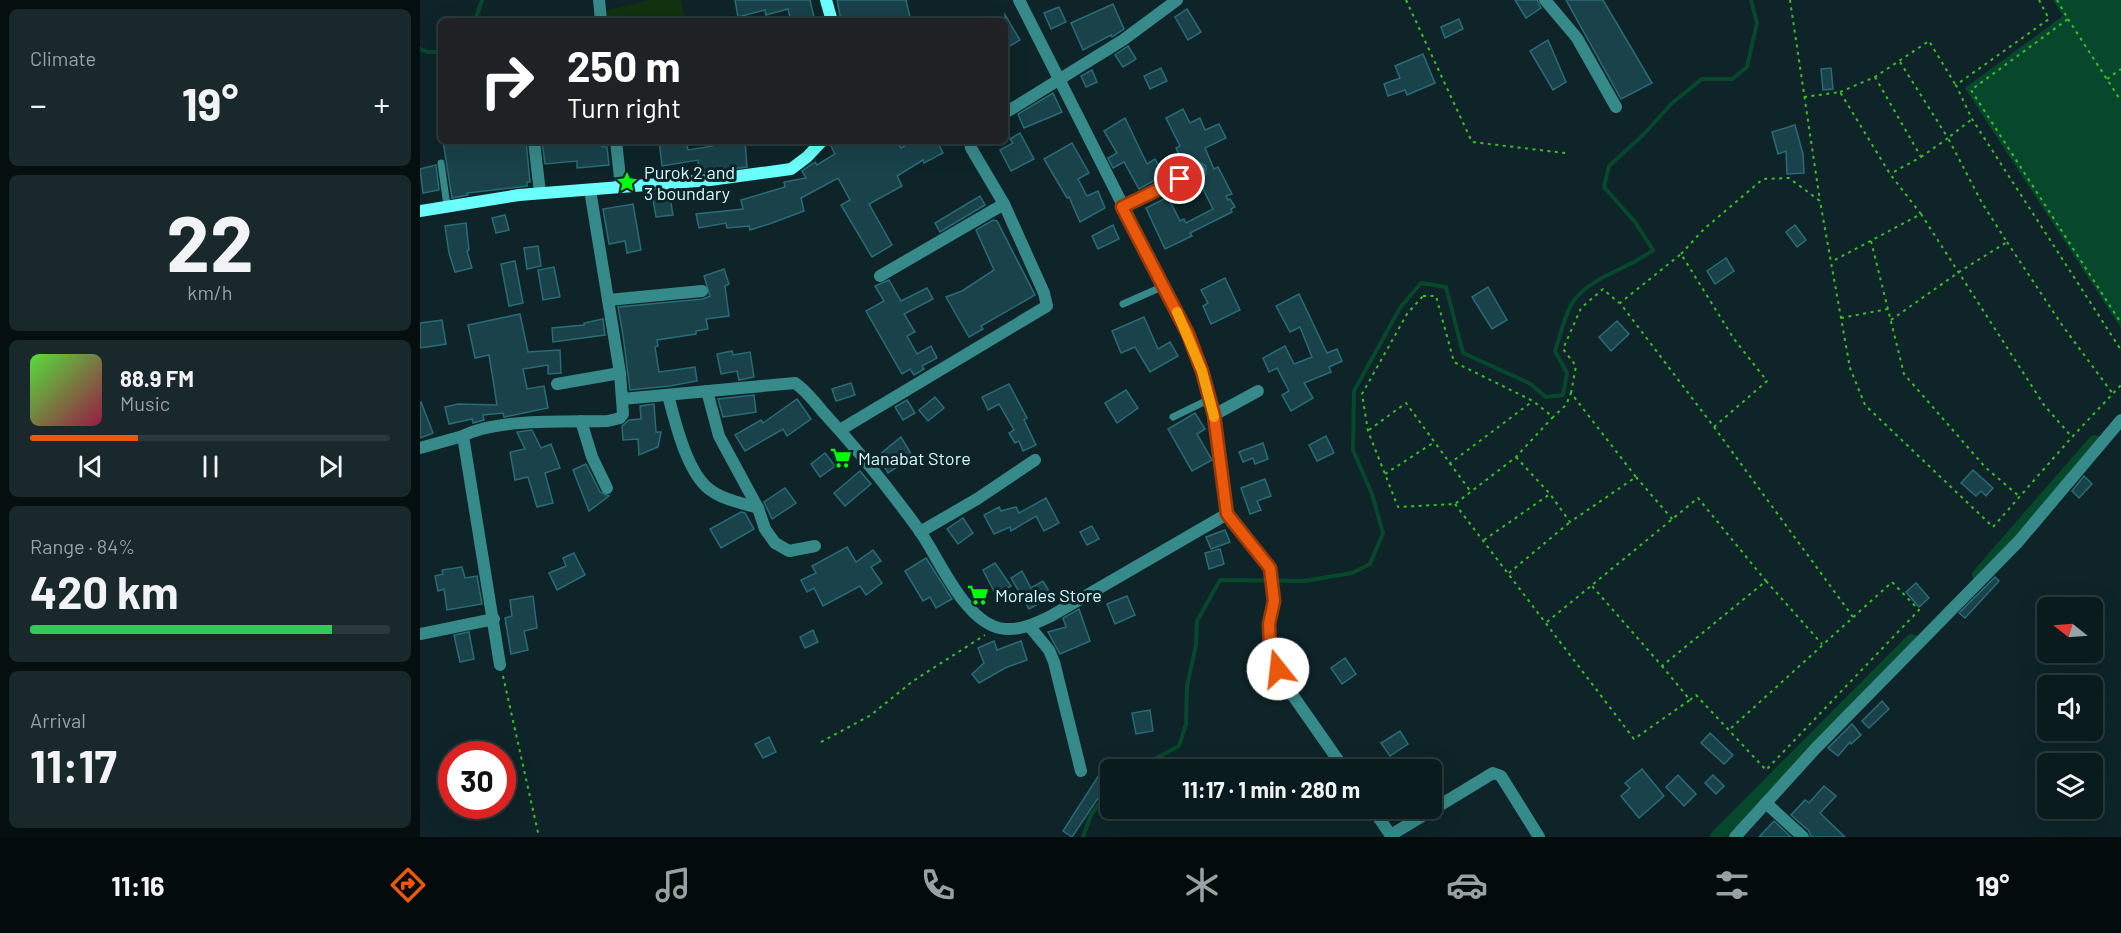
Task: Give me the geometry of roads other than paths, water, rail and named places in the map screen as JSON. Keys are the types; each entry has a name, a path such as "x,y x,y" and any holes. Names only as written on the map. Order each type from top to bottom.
{"street":[{"path":"599,0 601,18"},
{"path":"826,0 831,18"},
{"path":"1019,0 1188,334 1214,415 1227,514 1270,568 1274,601 1269,624 1270,648 1289,690 1337,759"},
{"path":"1008,111 1123,40 1177,0"},
{"path":"1545,0 1577,38 1616,107"},
{"path":"534,144 540,193"},
{"path":"616,144 621,187"},
{"path":"420,211 540,193 722,178 790,168 807,157 819,144"},
{"path":"840,430 1047,306 1044,293 1004,204 970,144"},
{"path":"1122,207 1199,170"},
{"path":"420,448 463,436 472,431 507,424 608,421 620,418 623,408 620,373 590,190"},
{"path":"880,276 1004,204"},
{"path":"608,300 674,296 702,291"},
{"path":"557,384 620,373"},
{"path":"622,399 795,384 840,430 920,532 955,588 977,616 998,627 1014,629 1030,627 1227,514"},
{"path":"707,391 719,436 758,508 765,529 782,549 789,551 815,546"},
{"path":"1214,415 1258,391"},
{"path":"668,395 676,425 701,482 716,494 758,508"},
{"path":"1735,837 1816,748 2018,542 2121,420"},
{"path":"581,421 592,457 607,489"},
{"path":"463,436 500,665"},
{"path":"920,532 977,499 1035,460"},
{"path":"420,634 494,619"},
{"path":"1030,627 1049,650 1054,662 1081,771"},
{"path":"1379,819 1391,836 1493,773 1501,777 1539,837"},
{"path":"1766,802 1803,837"}],"lane":[{"path":"441,163 447,206"},
{"path":"1123,303 1164,286"},
{"path":"1173,417 1210,399"}],"waterway":[{"path":"476,18 482,0"},
{"path":"1155,759 1179,746 1186,724 1187,686 1196,645 1197,621 1220,580 1304,581 1352,573 1370,564 1383,533 1372,494 1353,450 1354,391 1400,308 1421,283 1446,287 1463,353 1529,383 1546,397 1563,395 1567,373 1555,351 1566,316 1575,299 1592,284 1653,250 1635,222 1604,187 1609,166 1645,133 1672,103 1702,79 1732,79 1747,67 1757,23 1751,0"},
{"path":"420,49 427,52 438,52"},
{"path":"1979,575 2095,442"},
{"path":"1717,837 1912,641"},
{"path":"1083,837 1091,815 1100,803"}],"place":[{"name":"Purok 2 and 3 boundary","path":"627,182"},
{"name":"Manabat Store","path":"841,458"},
{"name":"Morales Store","path":"978,595"}]}
